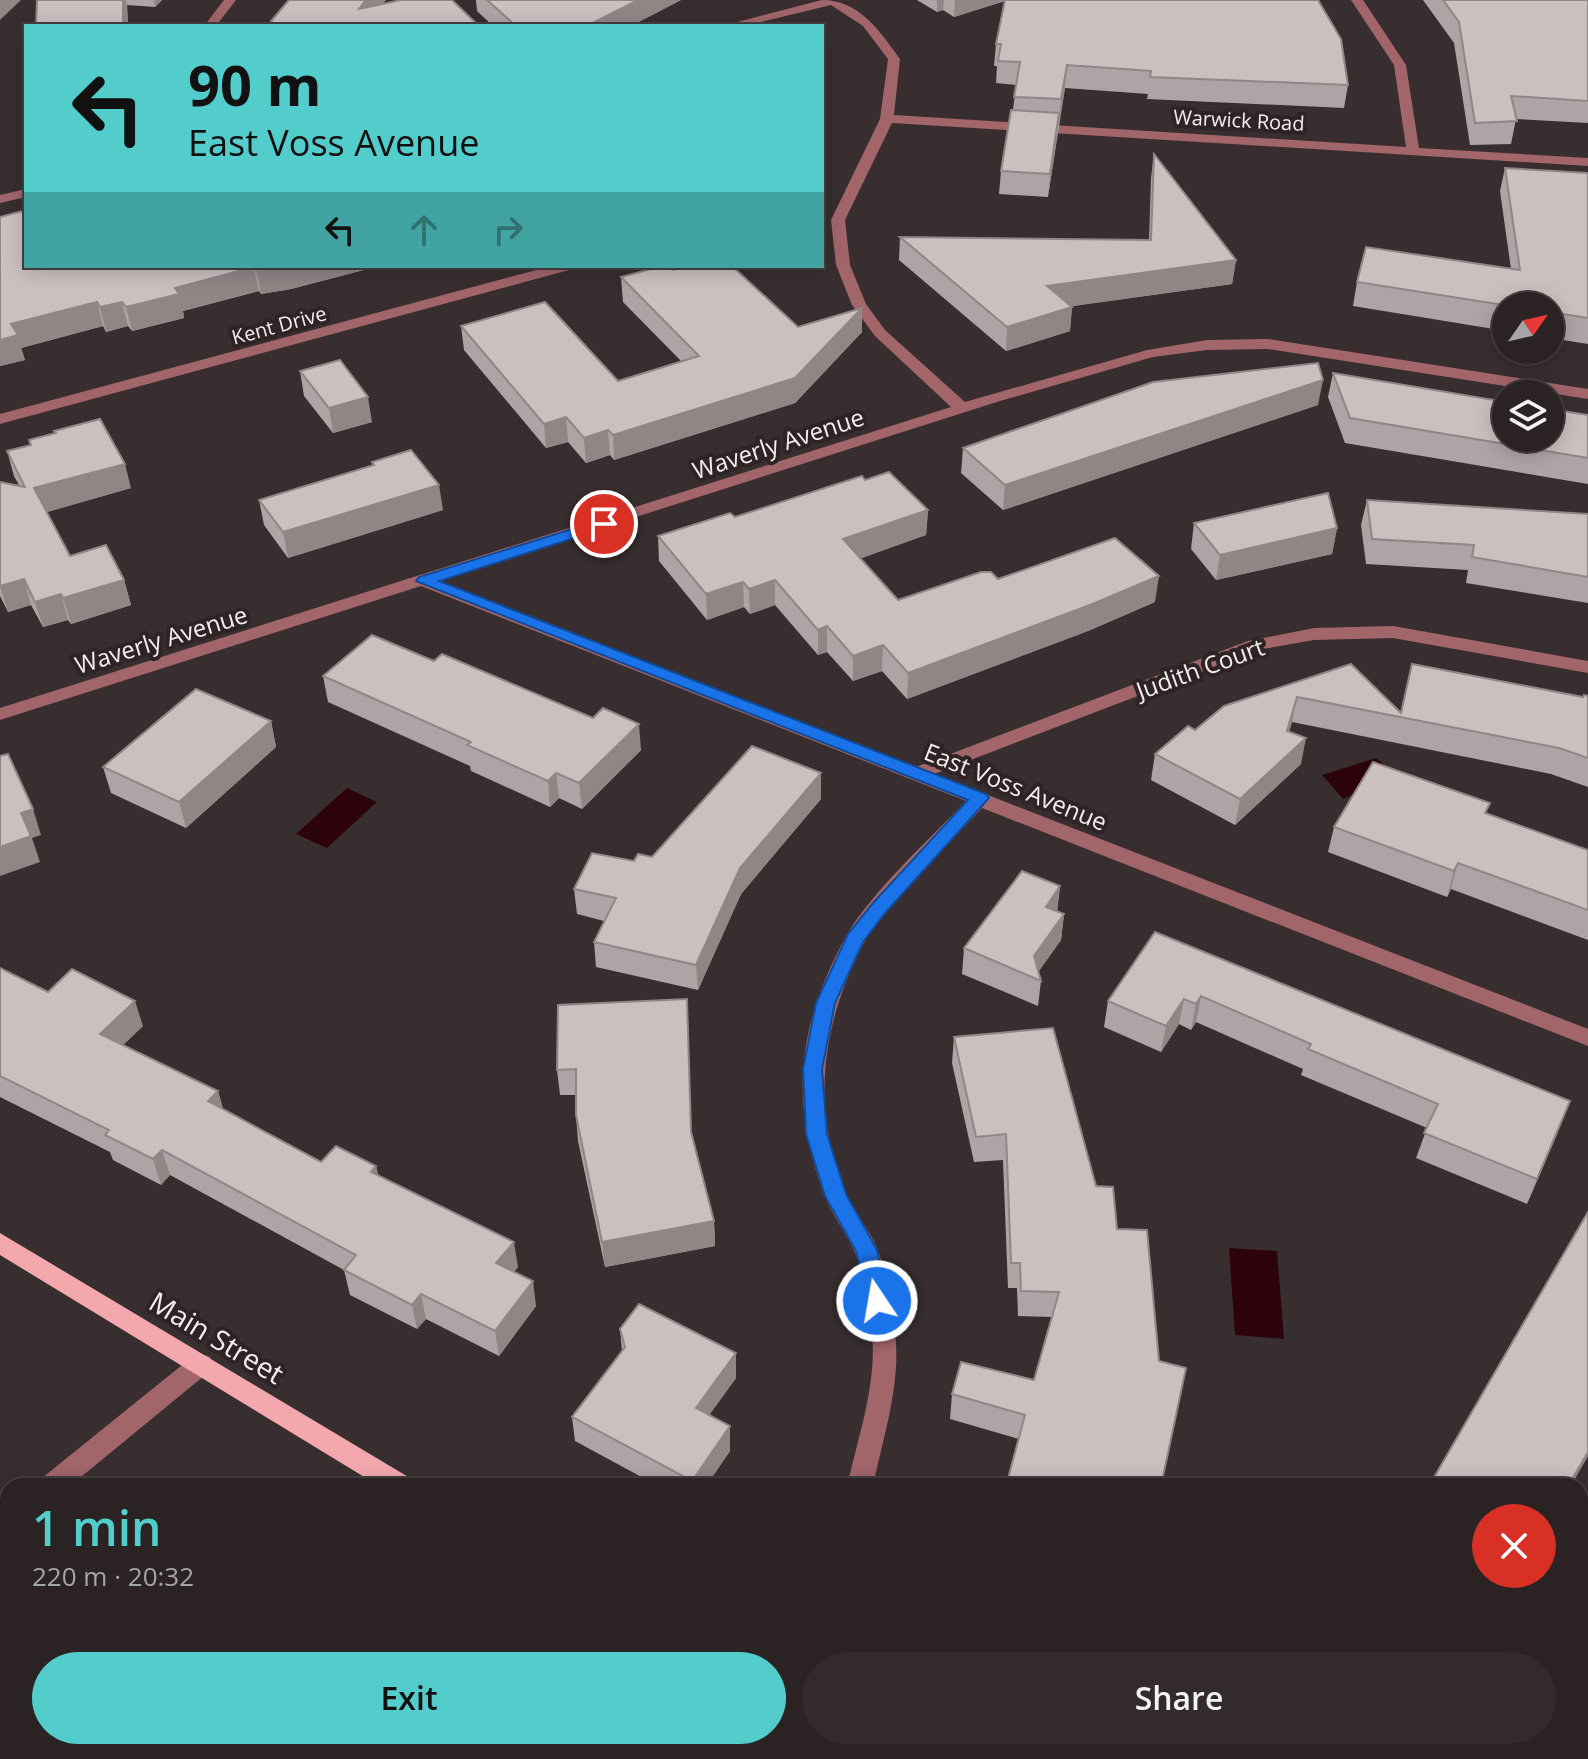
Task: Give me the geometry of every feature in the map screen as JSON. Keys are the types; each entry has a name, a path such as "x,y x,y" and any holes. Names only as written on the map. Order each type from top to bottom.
{"main road":[{"name":"Main Street","path":"0,1243 388,1478"}],"street":[{"path":"212,24 230,0"},
{"path":"736,24 832,0 867,23 894,59 887,119 838,220 843,265 859,305 880,333 963,409"},
{"path":"1357,0 1400,65 1413,150"},
{"name":"Warwick Road","path":"887,119 1588,162"},
{"path":"0,199 24,193"},
{"path":"824,212 842,210"},
{"name":"Kent Drive","path":"0,419 561,268"},
{"name":"Waverly Avenue","path":"0,714 963,409 1152,353 1223,344 1268,344 1588,394"},
{"name":"East Voss Avenue","path":"424,581 919,773 1132,862 1588,1038"},
{"name":"Judith Court","path":"919,773 1254,645 1314,634 1393,632 1588,667"},
{"path":"862,1478 883,1383 883,1327 866,1250 836,1196 817,1134 812,1069 826,1003 855,939 879,907 980,798"},
{"path":"61,1478 201,1364"}],"shaded area":[{"path":"1376,758 1395,774 1343,799 1322,775"},
{"path":"347,788 377,802 327,848 296,834"},
{"path":"1229,1248 1277,1251 1284,1339 1235,1335"}],"building":[{"path":"37,0 123,0 123,24 36,24"},
{"path":"289,0 366,0 359,9 401,0 452,0 477,24 274,24 271,21"},
{"path":"487,0 638,0 591,24 514,24"},
{"path":"1005,0 1318,0 1341,39 1348,85 1150,77 1151,71 1067,65 1061,99 1014,97 1020,62 998,61 1001,44 996,44"},
{"path":"1443,0 1588,0 1588,101 1511,96 1517,121 1475,123 1459,22"},
{"path":"1011,110 1059,113 1050,174 1001,171"},
{"path":"1154,154 1236,260 1047,286 1072,307 1007,327 900,237 1151,240"},
{"path":"1505,168 1588,173 1588,318 1564,314 1564,292 1492,292 1492,303 1357,282 1366,247 1520,270"},
{"path":"24,211 24,268 250,268 175,288 179,294 126,307 122,302 100,307 97,302 11,324 18,335 0,340 0,217"},
{"path":"655,268 734,268 798,327 862,308 795,378 613,435 608,430 584,438 566,417 544,424 461,326 545,302 618,381 699,356 621,277"},
{"path":"340,360 368,397 329,408 300,371"},
{"path":"1318,363 1323,380 1005,485 963,448 1153,382"},
{"path":"1333,373 1492,400 1492,442 1350,418"},
{"path":"1564,411 1588,415 1588,458 1552,452 1564,452"},
{"path":"100,419 125,464 34,488 70,556 106,545 124,580 63,598 61,594 35,602 24,579 0,586 0,482 25,487 7,451 31,445 29,440 56,433 54,431"},
{"path":"411,450 439,485 283,532 259,500 374,465 372,462"},
{"path":"889,472 928,510 843,539 898,600 981,572 991,572 998,579 1115,538 1159,576 908,673 883,645 853,656 827,626 818,630 775,580 749,589 743,582 706,594 658,536 730,513 735,517 862,476 865,480"},
{"path":"1328,493 1337,528 1220,555 1194,523"},
{"path":"1367,500 1588,514 1588,577 1472,557 1474,545 1372,539"},
{"path":"372,635 434,661 442,654 593,718 603,708 639,724 579,783 556,773 548,781 467,745 471,742 323,676"},
{"path":"1351,664 1401,713 1412,664 1588,696 1588,758 1559,748 1297,697 1287,731 1306,738 1240,799 1155,754 1188,726 1195,730 1224,706"},
{"path":"196,689 271,721 179,802 103,767"},
{"path":"752,746 821,773 740,868 696,965 594,942 616,898 574,889 592,853 634,861 638,854 652,857"},
{"path":"8,754 33,809 21,813 31,836 0,847 0,756"},
{"path":"1373,762 1490,803 1485,813 1588,850 1588,910 1458,863 1454,871 1334,827"},
{"path":"1022,871 1060,886 1046,907 1064,914 1034,956 1041,981 964,948"},
{"path":"1155,932 1570,1101 1537,1179 1424,1133 1438,1104 1308,1049 1311,1044 1201,996 1196,1004 1184,999 1166,1026 1108,1001"},
{"path":"0,968 48,992 72,969 135,1001 100,1034 218,1091 208,1101 321,1162 336,1146 376,1166 371,1172 514,1242 496,1263 533,1281 495,1331 421,1294 412,1305 344,1270 356,1255 162,1150 153,1159 105,1135 109,1130 0,1076"},
{"path":"687,999 691,1132 714,1221 602,1242 576,1115 576,1069 557,1070 558,1005"},
{"path":"1053,1028 1096,1186 1113,1187 1117,1229 1147,1230 1159,1361 1186,1368 1163,1478 1008,1478 1025,1415 952,1394 961,1362 1034,1380 1059,1292 1021,1291 1020,1263 1011,1263 1006,1134 976,1137 954,1037"},
{"path":"1588,1212 1588,1452 1573,1478 1434,1478"},
{"path":"639,1304 736,1353 696,1408 730,1426 694,1478 686,1478 572,1417 625,1347 620,1329"}],"route":[{"path":"604,524 424,581 980,798 879,907 855,939 826,1003 812,1069 817,1134 836,1196 866,1250 877,1301"}]}
